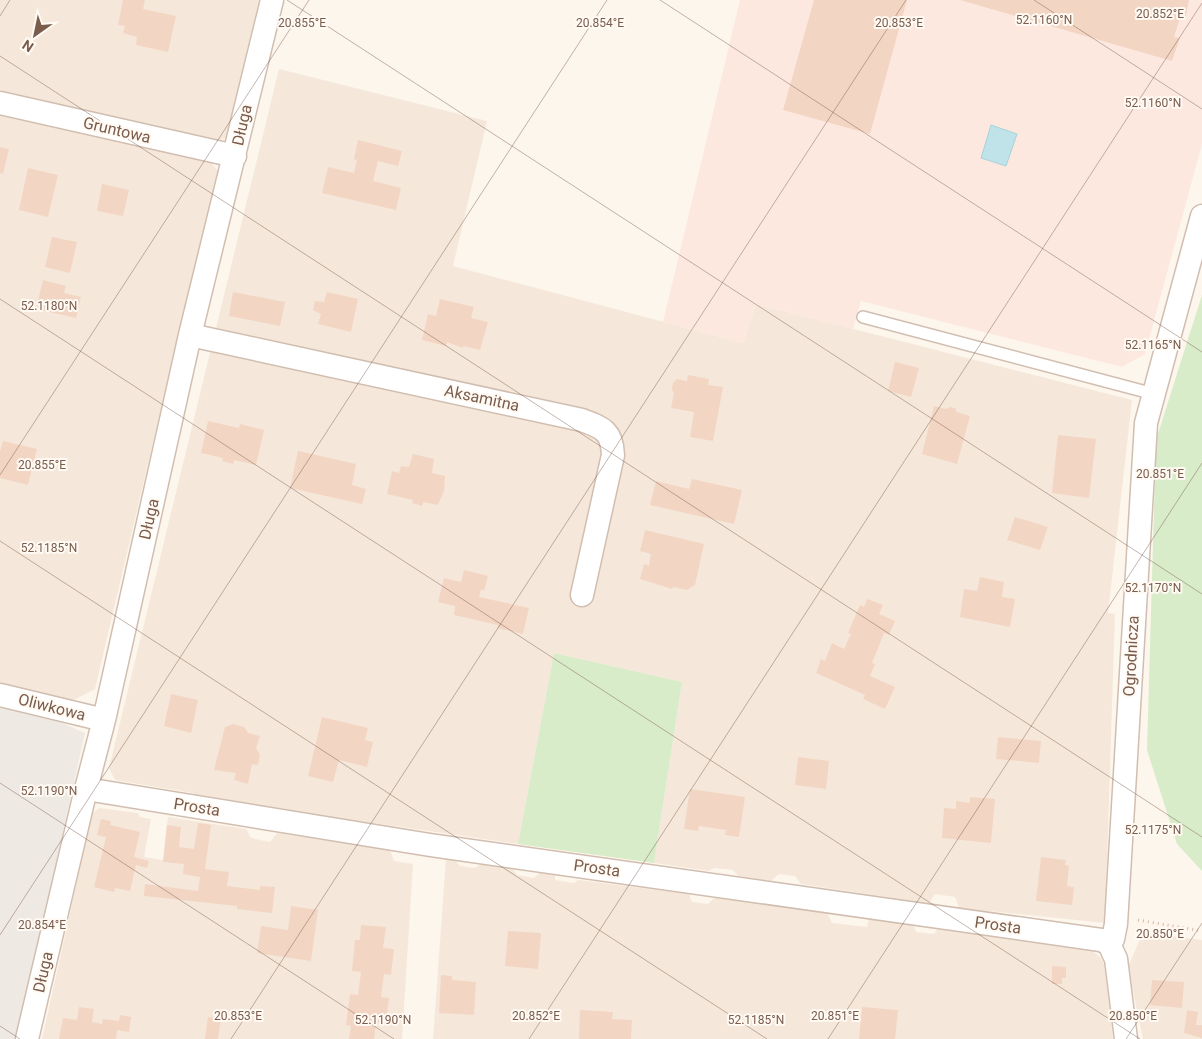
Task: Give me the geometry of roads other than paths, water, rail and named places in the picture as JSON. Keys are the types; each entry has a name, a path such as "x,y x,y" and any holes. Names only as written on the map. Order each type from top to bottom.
{"street":[{"name":"Długa","path":"27,1039 104,720 190,335 272,0"},
{"name":"Gruntowa","path":"0,103 235,156"},
{"name":"Ogrodnicza","path":"1109,944 1115,932 1146,422 1202,216"},
{"name":"Aksamitna","path":"190,335 582,420 599,426 605,431 612,442 613,455 582,595"},
{"name":"Oliwkowa","path":"0,695 104,720"},
{"name":"Prosta","path":"86,789 430,844 1086,937 1109,944"},
{"path":"1109,944 1116,959 1126,1039"}],"lane":[{"path":"863,317 1154,394"}],"water":[{"path":"991,125 1017,134 1006,166 981,158"}]}
